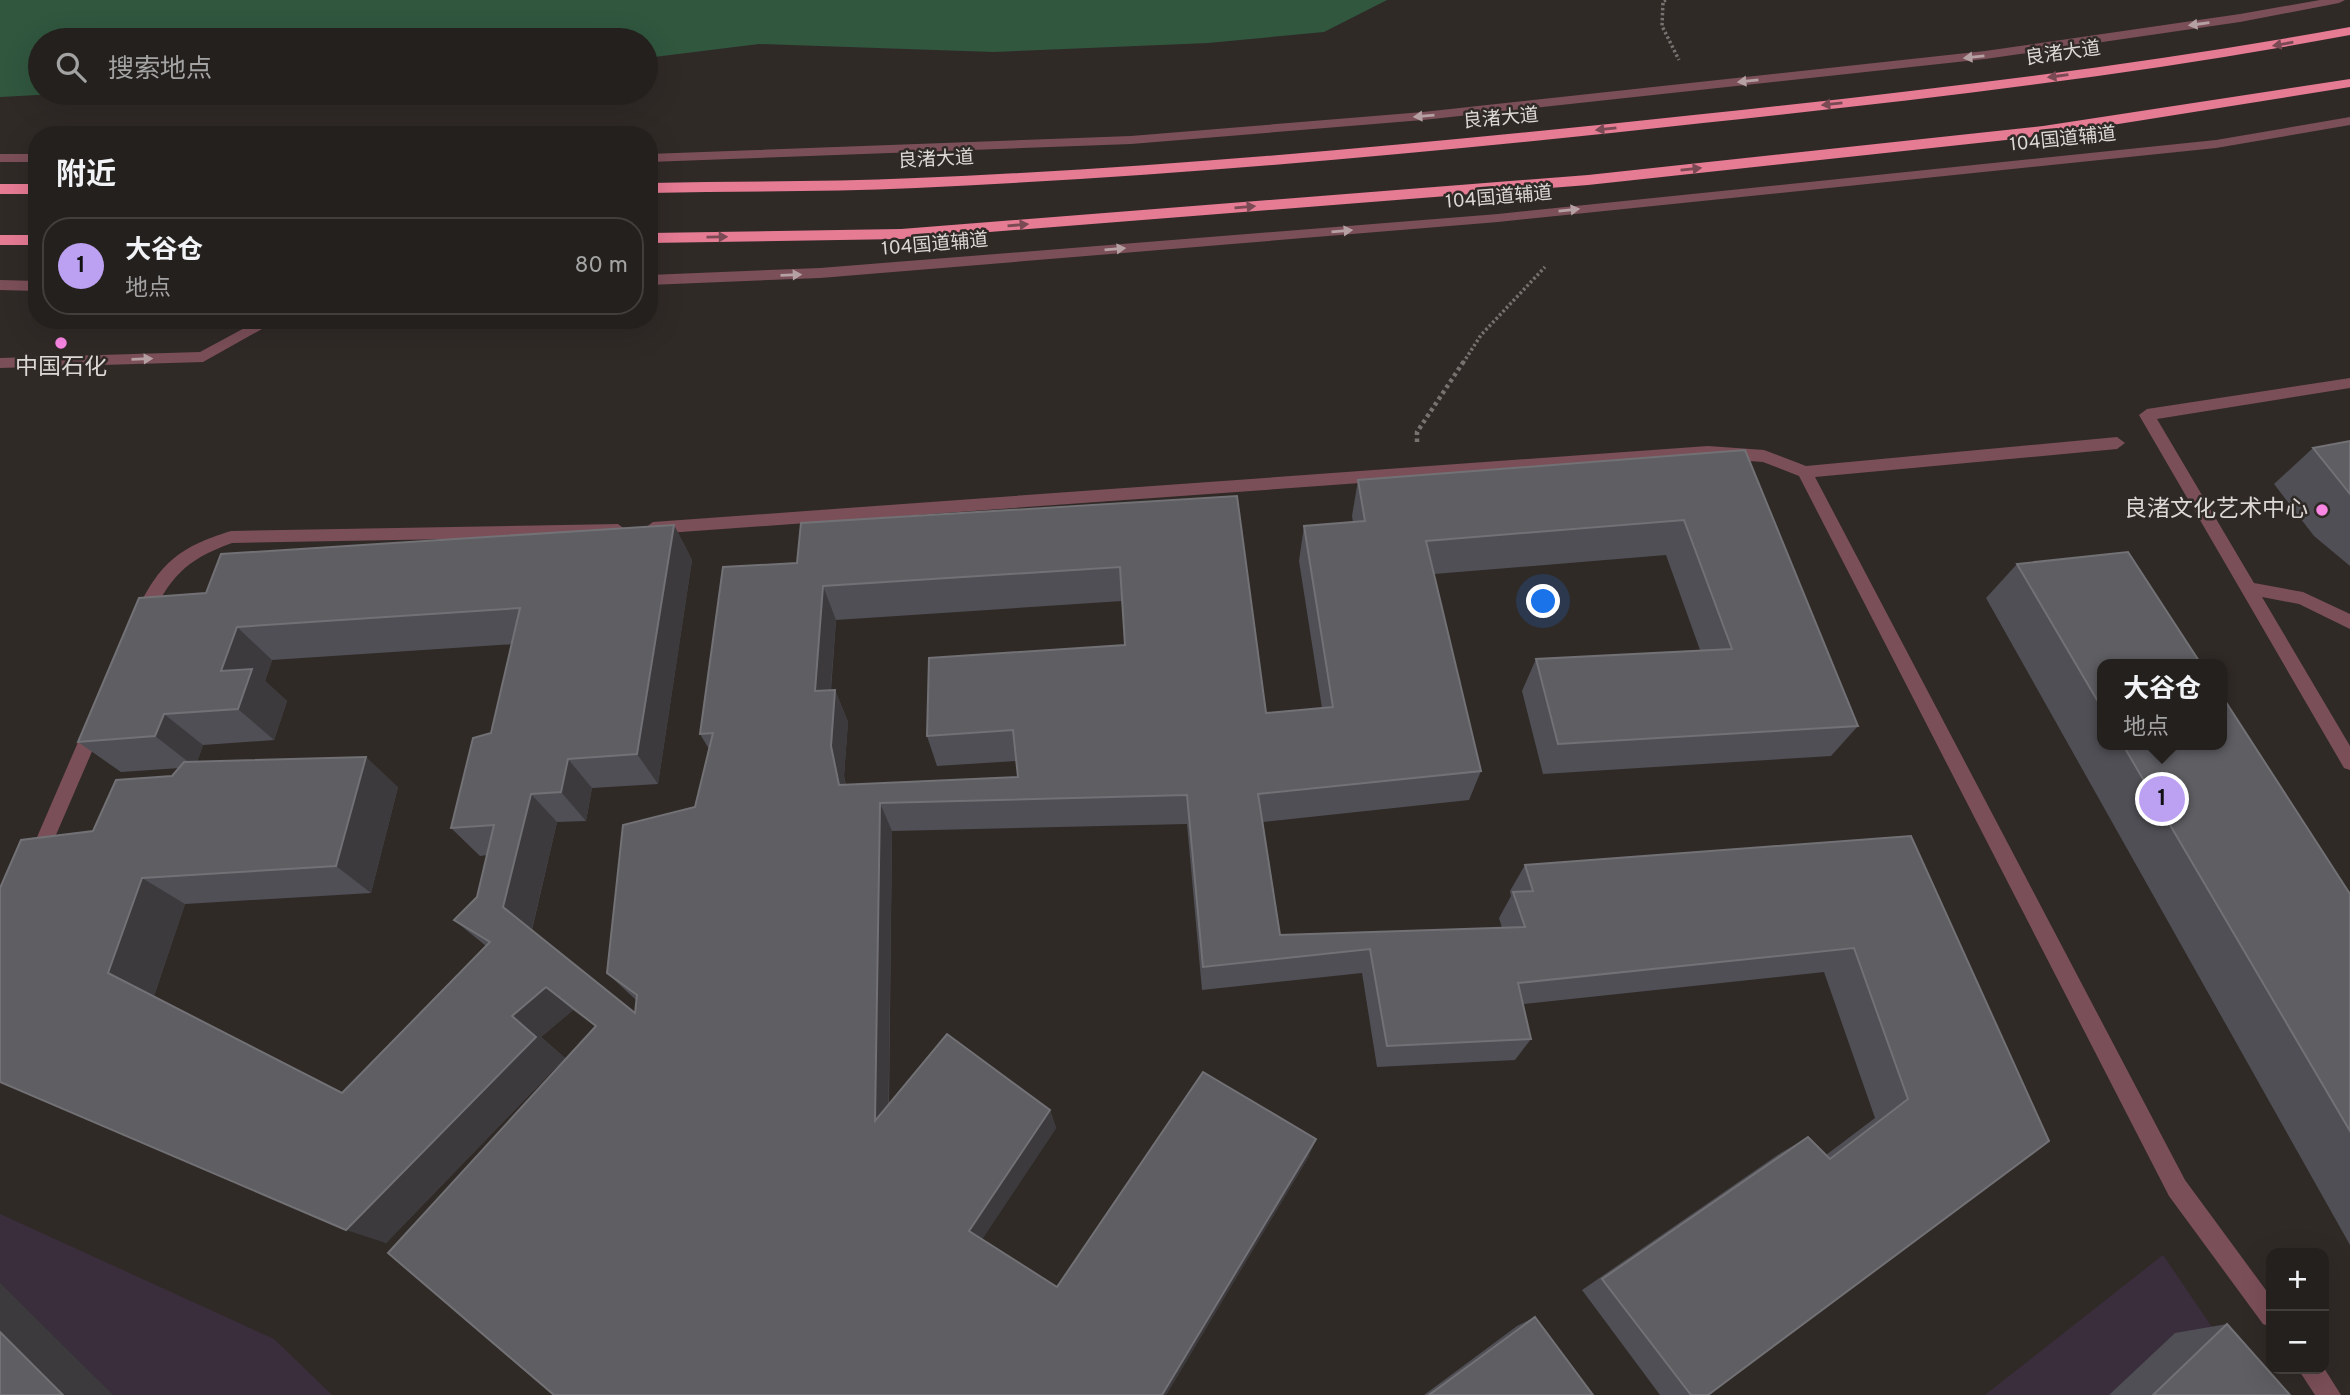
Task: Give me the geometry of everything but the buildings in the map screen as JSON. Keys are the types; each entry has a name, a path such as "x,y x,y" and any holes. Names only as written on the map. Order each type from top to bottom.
{"highway":[{"name":"良渚大道","path":"658,188 915,183 1229,163 1556,135 1917,95 2280,45 2350,31"},
{"path":"658,238 901,234 1588,180 2043,131 2350,83"},
{"path":"0,189 28,190"},
{"path":"0,240 28,240"}],"lane":[{"path":"658,158 1131,140 1423,116 1985,55 2241,18 2339,0"},
{"name":"104国道辅道","path":"658,280 820,274 1497,218 2216,144 2350,121"},
{"path":"0,158 28,158"},
{"path":"0,285 28,286"},
{"path":"0,363 203,357 254,329"},
{"path":"2350,383 2147,415 2251,589 2342,730 2350,762"},
{"path":"133,638 168,567 194,550 231,537 630,529 1708,452 1764,456 1805,472 2117,443"},
{"path":"1805,472 2177,1188 2267,1311"},
{"path":"2251,589 2282,590 2311,599 2350,622"},
{"path":"28,878 100,713"},
{"path":"2314,1374 2329,1395"}],"path":[{"path":"1666,0 1663,1 1662,26 1682,65"},
{"path":"1419,473 1417,432 1481,335 1545,267"}],"shaded area":[{"path":"0,1214 274,1339 332,1395 0,1395"},
{"path":"2163,1255 2258,1395 1985,1395"}],"green space":[{"path":"0,0 1387,0 1324,32 1208,43 993,52 759,44 658,57 658,28 28,28 28,96 0,97"}],"place":[{"name":"中国石化","path":"61,343"},
{"name":"良渚文化艺术中心","path":"2322,510"},
{"name":"大谷仓","path":"2162,799"}]}
